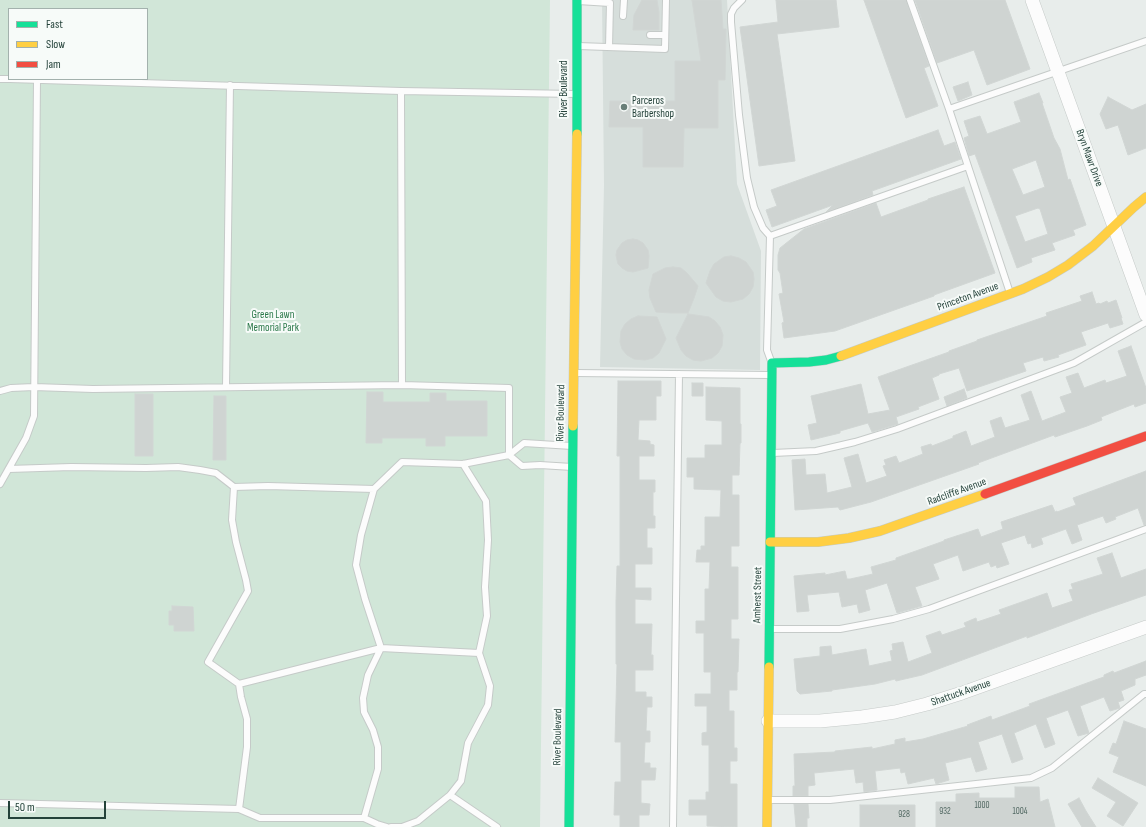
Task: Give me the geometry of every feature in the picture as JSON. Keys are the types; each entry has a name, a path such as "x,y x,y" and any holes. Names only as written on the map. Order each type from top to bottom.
{"street":[{"name":"Bryn Mawr Drive","path":"1032,0 1146,315"},
{"name":"River Boulevard","path":"569,827 577,94 576,1"},
{"name":"Princeton Avenue","path":"772,363 826,360 1023,289 1068,266 1093,246 1146,197"},
{"name":"Amherst Street","path":"768,827 772,363"},
{"name":"Radcliffe Avenue","path":"770,542 818,542 849,538 880,531 1146,436"},
{"name":"Shattuck Avenue","path":"768,721 820,721 862,718 928,704 1146,627"}],"lane":[{"path":"623,16 624,0"},
{"path":"576,46 665,49 666,0"},
{"path":"742,0 734,8 731,14 738,114 747,178 754,207 762,228 770,236 767,350 772,363"},
{"path":"910,0 949,110 1010,294"},
{"path":"576,1 612,1 609,47"},
{"path":"609,33 616,33"},
{"path":"650,35 665,35"},
{"path":"949,110 1146,41"},
{"path":"0,484 26,438 34,416 37,80 401,91 577,94"},
{"path":"226,388 230,85"},
{"path":"401,91 402,385"},
{"path":"770,236 968,166"},
{"path":"771,453 816,451 855,442 897,429 1074,363 1146,322"},
{"path":"574,373 772,375"},
{"path":"673,827 679,374"},
{"path":"0,391 11,388 34,386 93,389 402,385 509,388 509,455 522,466 540,465 573,468"},
{"path":"364,818 378,769 378,747 373,730 364,712 363,698 368,675 381,648 356,565 361,535 374,489 402,462 463,464 509,455 524,443 573,446"},
{"path":"391,827 402,826 418,821 450,795 461,781 468,743 488,705 490,686 479,653 487,616 485,587 488,540 486,502 463,464"},
{"path":"9,469 71,467 178,467 216,474 234,487 268,486 374,489"},
{"path":"234,487 232,520 248,591 208,662 239,684 247,719 247,747 239,809"},
{"path":"769,629 840,629 900,617 929,609 1146,529"},
{"path":"239,684 381,648 479,653"},
{"path":"768,800 830,800 1031,778 1052,768 1144,694 1146,694"},
{"path":"450,795 497,827"},
{"path":"0,803 239,809 260,818 364,818 387,827"}],"shaded area":[{"path":"602,0 727,0 737,184 761,251 760,370 600,367 604,185"}],"green space":[{"name":"Green Lawn Memorial Park","path":"0,0 550,0 540,827 0,827"}],"building":[{"path":"642,0 657,0 659,30 633,30 634,15"},
{"path":"692,0 721,0 723,29 726,29 725,80 718,80 718,128 684,128 683,167 643,167 643,127 609,127 610,101 675,101 675,61 701,61"},
{"path":"776,0 836,0 839,27 777,34 795,161 759,166 740,27 778,22"},
{"path":"864,0 906,0 929,66 924,68 938,106 906,118"},
{"path":"915,0 1005,0 1030,69 987,85 974,50 937,63"},
{"path":"968,82 972,95 958,101 953,87"},
{"path":"1039,93 1054,138 1060,149 1068,180 1070,179 1086,225 1073,230 1075,235 1052,243 1055,250 1031,258 1032,262 1017,268 975,154 969,156 964,138 969,136 964,121 980,116 987,134 1021,122 1014,102","holes":["1036,160 1045,187 1023,195 1012,169","1038,208 1040,209 1048,234 1025,242 1015,216"]},
{"path":"1108,97 1132,110 1146,104 1146,148 1128,155 1118,125 1106,129 1100,114"},
{"path":"938,130 944,146 955,142 961,159 872,191 873,195 826,212 833,205 772,227 766,210 777,206 771,190"},
{"path":"964,187 995,273 835,331 784,338 782,323 784,322 779,294 783,293 780,273 778,270 778,255 780,248 804,229 876,203 881,217"},
{"path":"633,239 643,243 648,250 649,256 648,268 633,272 627,271 618,264 616,255 617,250 622,243"},
{"path":"731,256 746,262 753,272 754,279 753,287 749,294 743,299 731,302 723,301 716,297 706,283 714,264 724,257"},
{"path":"665,268 681,268 698,286 688,313 656,312 650,298 649,290 653,274"},
{"path":"1092,292 1096,304 1107,301 1108,303 1116,300 1123,324 1110,328 1108,323 1081,332 1086,345 1058,355 1059,357 1044,361 1043,357 1023,363 1026,371 967,391 959,368 939,374 932,378 939,399 918,407 919,409 896,417 898,424 872,432 868,423 840,431 840,433 811,440 808,425 817,423 811,396 861,384 868,414 890,410 878,377 1047,316 1046,313 1082,301 1080,296"},
{"path":"688,314 709,317 720,327 723,335 722,346 718,353 712,358 701,361 693,360 686,356 681,350 676,338"},
{"path":"638,316 657,317 666,339 659,353 653,358 645,360 634,359 627,355 622,349 620,342 621,331 625,324"},
{"path":"1131,346 1146,388 1146,403 1135,407 1134,404 1101,417 1102,420 1087,426 1055,437 1054,435 978,463 979,464 871,502 840,510 838,507 795,510 792,460 805,459 806,475 825,474 827,493 852,487 844,458 858,454 866,483 887,476 883,466 886,465 884,460 896,456 899,463 923,454 921,447 931,444 932,446 966,431 971,446 995,437 990,421 1001,417 1005,428 1030,420 1021,395 1031,391 1042,421 1066,412 1060,397 1072,393 1066,377 1078,373 1084,388 1105,380 1106,383 1127,376 1118,351"},
{"path":"618,381 661,381 661,396 656,396 656,420 639,420 638,440 650,441 650,444 654,445 654,456 639,456 639,480 655,480 655,492 653,492 653,516 655,516 655,528 647,528 647,548 652,548 652,564 635,564 635,588 651,588 651,600 635,599 635,624 652,624 651,655 653,655 653,670 635,670 635,692 646,692 646,697 652,697 652,707 647,707 646,731 650,731 650,742 645,742 644,763 650,763 650,768 656,768 655,780 641,780 641,803 650,804 649,815 639,815 639,827 620,827 620,815 614,815 615,782 621,782 621,742 615,742 617,566 620,566 620,456 617,456"},
{"path":"692,383 703,383 703,396 692,396"},
{"path":"706,387 740,388 741,443 739,475 732,475 732,495 739,495 739,546 731,546 731,567 738,567 738,619 731,619 731,639 739,639 738,672 737,690 729,690 729,711 734,711 734,748 737,748 737,761 730,761 730,784 737,784 737,827 707,826 707,815 689,815 689,800 706,800 706,792 709,792 709,745 702,745 702,733 707,732 707,706 695,706 695,694 711,694 711,672 704,672 704,633 696,633 696,621 705,621 705,589 709,589 710,562 696,562 697,550 701,550 701,546 705,546 705,517 720,517 721,490 694,489 694,477 687,477 687,458 705,458 705,445 722,445 722,421 706,420"},
{"path":"964,389 967,398 947,406 944,397"},
{"path":"367,392 383,392 383,402 430,402 430,393 446,393 446,401 487,401 487,436 445,436 445,446 426,446 426,438 382,438 382,443 366,443"},
{"path":"135,394 153,394 153,456 135,456"},
{"path":"214,396 226,396 226,460 213,460"},
{"path":"1146,471 1146,525 1144,525 1138,508 1115,517 1116,519 1106,523 1103,516 1077,525 1082,540 1072,544 1066,529 1041,538 1043,544 1032,548 1031,543 1028,544 1025,535 1001,543 1009,564 997,568 996,565 991,567 989,562 963,571 958,555 933,564 939,579 915,587 922,606 897,613 887,583 865,590 870,610 859,613 857,604 842,607 839,592 807,595 809,611 797,612 794,576 825,573 825,575 845,571 847,579 850,579 873,574 871,567 896,560 896,558 978,529 981,537 1003,529 1001,522 1052,505 1055,512 1057,512 1076,505 1073,498"},
{"path":"1112,553 1121,578 1146,569 1146,595 1027,638 1027,636 922,675 896,681 895,679 832,691 800,694 797,691 794,659 820,656 820,647 831,646 832,655 866,649 869,666 892,661 890,651 893,650 892,644 903,642 908,662 932,653 926,636 940,631 942,635 966,627 964,623 976,618 977,622 1001,614 999,610 1047,593 1052,608 1073,601 1069,590 1073,589 1071,584 1103,574 1097,558"},
{"path":"172,606 193,607 194,631 174,631 174,625 169,625 169,611 172,611"},
{"path":"1146,661 1146,675 1135,679 1135,685 1121,691 1124,700 1118,702 1120,708 1110,711 1104,697 1080,706 1089,733 1078,736 1068,710 1046,718 1055,744 1045,748 1036,724 1014,733 1023,759 1012,763 1002,734 978,742 987,769 976,772 971,757 945,763 949,780 936,784 934,778 908,784 905,772 901,773 900,768 875,771 877,790 864,792 863,782 856,783 854,769 814,773 815,785 808,786 808,796 793,796 793,786 795,786 794,754 835,752 872,747 872,749 895,744 895,740 905,738 905,742 923,739 968,726 967,725 991,716 992,720 1030,706 1029,704 1104,677 1104,675 1113,671 1114,673"},
{"path":"1124,721 1146,729 1146,786 1113,772 1119,757 1109,753 1113,743 1116,744"},
{"path":"1098,778 1138,803 1123,826 1107,816 1116,802 1092,788"},
{"path":"1015,787 1039,787 1040,802 1048,799 1055,827 936,827 936,802 956,802 956,794 979,793 979,798 1015,798"},
{"path":"1079,798 1096,827 1082,827 1068,804"},
{"path":"794,804 808,804 809,818 807,818 807,827 796,827"},
{"path":"860,805 915,805 915,827 860,827"}],"traffic: fast":[{"path":"577,0 577,134"},
{"path":"769,667 772,363 809,362 841,356"},
{"path":"569,827 573,426"}],"traffic: slow":[{"path":"573,426 577,134"},
{"path":"841,356 1023,289 1048,277 1068,265 1093,246 1146,197"},
{"path":"770,542 818,542 849,538 880,531 985,494"},
{"path":"767,827 769,667"}],"traffic: jam":[{"path":"985,494 1146,436"}],"place":[{"name":"Parceros Barbershop","path":"624,107"}]}
